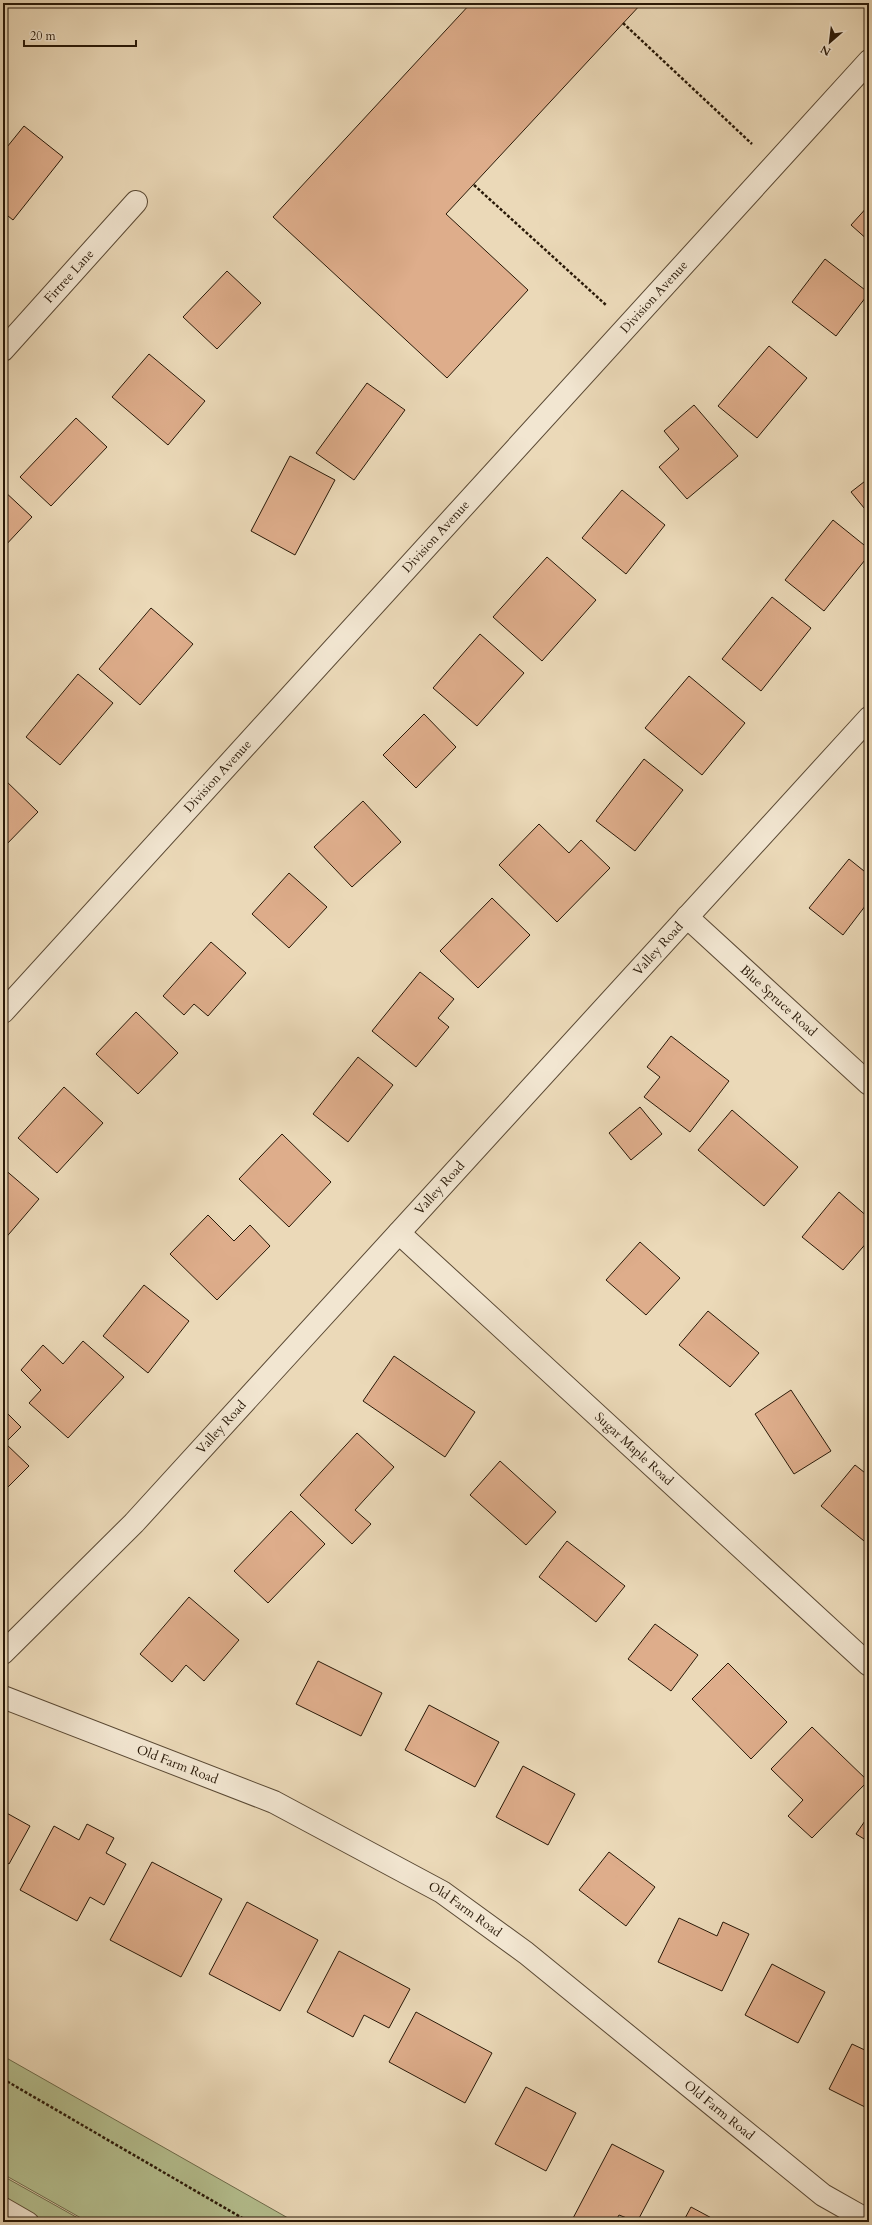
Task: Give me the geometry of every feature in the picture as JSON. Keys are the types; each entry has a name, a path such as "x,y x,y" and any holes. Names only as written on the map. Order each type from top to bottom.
{"street":[{"name":"Division Avenue","path":"3,1012 869,61"},
{"name":"Firtree Lane","path":"3,350 136,202"},
{"name":"Valley Road","path":"3,1653 134,1523 869,718"},
{"name":"Blue Spruce Road","path":"687,917 869,1084"},
{"name":"Sugar Maple Road","path":"399,1233 869,1665"},
{"name":"Old Farm Road","path":"3,1697 274,1802 442,1892 526,1953 823,2195 869,2221"}],"lane":[{"path":"3,2207 29,2222"}],"path":[{"path":"624,23 774,164"},
{"path":"474,185 628,325"},
{"path":"3,2080 249,2222"}],"green space":[{"path":"3,2056 295,2222 88,2222 3,2174"},
{"path":"3,2176 85,2222 3,2222"}],"building":[{"path":"471,3 642,3 446,214 528,290 447,378 273,217"},
{"path":"24,126 63,157 13,220 3,212 3,152"},
{"path":"869,205 869,241 851,225"},
{"path":"825,259 869,293 836,336 792,302"},
{"path":"227,271 261,303 217,349 183,317"},
{"path":"769,346 807,378 757,438 718,406"},
{"path":"149,354 205,401 168,445 112,397"},
{"path":"367,383 405,410 354,480 316,453"},
{"path":"694,405 738,456 687,499 659,467 679,449 664,431"},
{"path":"76,418 107,447 51,506 20,477"},
{"path":"290,456 335,480 295,555 251,531"},
{"path":"869,478 869,514 851,492"},
{"path":"3,490 32,517 3,548"},
{"path":"622,490 665,525 626,574 582,538"},
{"path":"833,520 869,549 869,555 824,611 785,580"},
{"path":"547,557 596,600 542,661 493,617"},
{"path":"772,597 811,628 761,691 722,659"},
{"path":"151,608 193,644 140,705 99,669"},
{"path":"480,634 524,673 477,726 433,688"},
{"path":"78,674 113,703 60,765 26,737"},
{"path":"689,676 745,723 702,775 645,728"},
{"path":"424,714 456,747 416,788 383,755"},
{"path":"644,759 683,790 635,851 596,821"},
{"path":"4,779 38,812 3,848 3,780"},
{"path":"363,801 401,842 352,887 314,847"},
{"path":"539,824 569,853 581,840 610,868 557,922 499,865"},
{"path":"849,859 869,875 869,901 843,935 809,908"},
{"path":"289,873 327,907 289,948 252,914"},
{"path":"492,898 530,935 478,988 440,951"},
{"path":"211,942 246,973 208,1016 194,1004 184,1015 163,996"},
{"path":"420,972 454,999 438,1018 449,1027 416,1067 372,1031"},
{"path":"136,1012 178,1053 138,1094 96,1054"},
{"path":"671,1036 729,1081 690,1132 644,1097 660,1077 647,1067"},
{"path":"358,1057 393,1085 348,1142 313,1114"},
{"path":"64,1087 103,1123 57,1173 18,1138"},
{"path":"640,1107 662,1134 631,1160 609,1133"},
{"path":"732,1110 798,1167 764,1206 698,1150"},
{"path":"282,1134 331,1182 289,1227 239,1179"},
{"path":"3,1168 39,1199 3,1241"},
{"path":"839,1192 869,1218 869,1240 843,1270 802,1237"},
{"path":"208,1215 234,1241 250,1225 270,1246 217,1300 170,1254"},
{"path":"640,1242 680,1278 646,1315 606,1280"},
{"path":"144,1285 189,1321 148,1373 103,1336"},
{"path":"708,1311 759,1353 730,1387 679,1345"},
{"path":"83,1341 124,1377 68,1438 29,1403 41,1390 21,1370 43,1345 63,1364"},
{"path":"394,1356 475,1412 445,1457 363,1401"},
{"path":"791,1390 831,1451 794,1474 755,1414"},
{"path":"3,1409 21,1427 5,1443 29,1466 3,1492"},
{"path":"357,1433 394,1467 355,1510 371,1524 352,1544 300,1495"},
{"path":"500,1461 556,1512 526,1545 470,1495"},
{"path":"855,1465 869,1476 869,1545 821,1506"},
{"path":"291,1511 325,1544 268,1603 234,1571"},
{"path":"567,1541 625,1586 596,1622 539,1577"},
{"path":"189,1597 239,1640 204,1681 186,1665 172,1682 140,1654"},
{"path":"655,1624 698,1655 671,1691 628,1659"},
{"path":"318,1661 382,1693 361,1736 296,1704"},
{"path":"728,1663 787,1722 751,1759 692,1699"},
{"path":"429,1705 499,1742 475,1787 405,1750"},
{"path":"812,1727 868,1781 812,1838 788,1816 803,1800 771,1769"},
{"path":"523,1766 575,1794 548,1845 496,1817"},
{"path":"3,1811 30,1826 9,1864 3,1860"},
{"path":"869,1815 869,1842 856,1834"},
{"path":"87,1824 114,1838 106,1853 126,1864 104,1905 90,1897 77,1921 20,1890 54,1826 79,1840"},
{"path":"609,1852 655,1887 626,1926 579,1890"},
{"path":"152,1862 222,1899 181,1977 110,1940"},
{"path":"247,1902 318,1940 280,2011 209,1974"},
{"path":"679,1918 717,1936 723,1922 749,1934 722,1991 658,1962"},
{"path":"339,1951 410,1989 389,2028 364,2015 353,2037 307,2012"},
{"path":"772,1964 825,1992 798,2043 745,2015"},
{"path":"416,2012 492,2053 465,2103 389,2062"},
{"path":"852,2044 869,2052 869,2109 829,2089"},
{"path":"526,2087 576,2113 546,2171 495,2144"},
{"path":"612,2144 664,2171 637,2222 619,2215 615,2222 571,2222"},
{"path":"691,2207 719,2222 683,2222"}]}
